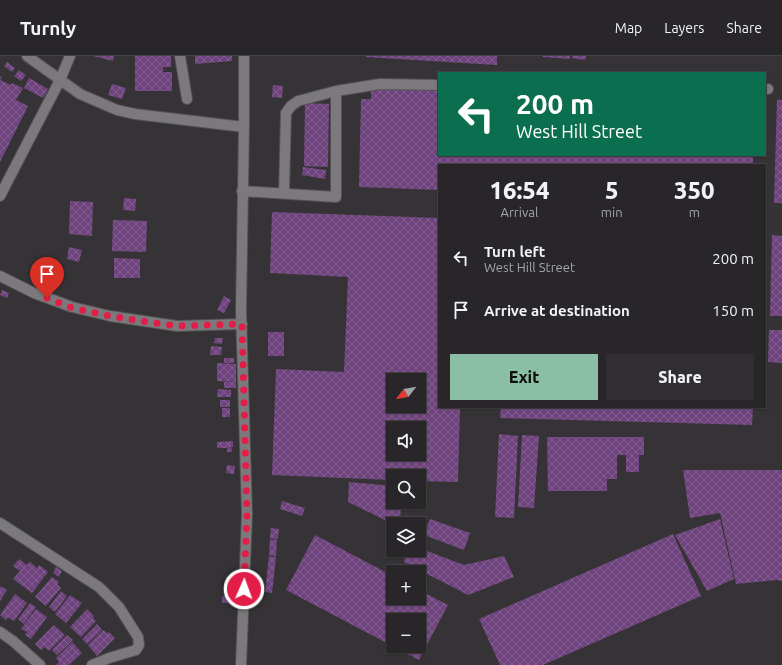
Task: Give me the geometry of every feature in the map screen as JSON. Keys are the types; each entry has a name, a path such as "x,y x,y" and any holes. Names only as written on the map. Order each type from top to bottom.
{"street":[{"path":"27,56 80,94 117,110 135,114 244,127"},
{"path":"0,196 60,80 70,56"},
{"path":"180,56 187,99"},
{"path":"242,665 247,514 241,304 244,56"},
{"path":"284,193 286,113 298,100 336,91 380,84 438,85"},
{"path":"242,191 336,197 336,91"},
{"path":"0,276 34,293 72,308 110,316 177,326 242,324"},
{"path":"0,523 99,587 119,606 138,637 139,645 136,650 92,665"},
{"path":"0,632 13,641 40,665"}],"building":[{"path":"93,56 114,56 113,61"},
{"path":"135,56 171,56 171,67 163,67 163,72 172,72 172,91 135,91"},
{"path":"195,56 232,56 232,61 195,64"},
{"path":"497,56 497,65 366,57"},
{"path":"570,56 570,59 543,57"},
{"path":"572,56 586,56 585,60 572,58"},
{"path":"7,62 15,68 12,72 4,66"},
{"path":"19,70 26,75 21,81 14,76"},
{"path":"29,78 48,89 43,98 24,88"},
{"path":"0,80 23,88 16,100 28,106 0,162"},
{"path":"112,84 126,88 122,99 108,95"},
{"path":"273,85 283,86 282,98 272,97"},
{"path":"371,86 438,89 438,156 753,156 753,164 438,164 438,190 359,187 361,99 371,99"},
{"path":"777,100 782,100 782,203 774,203"},
{"path":"305,103 329,104 328,167 304,166"},
{"path":"303,167 326,170 325,179 302,175"},
{"path":"124,198 136,199 135,211 123,210"},
{"path":"70,201 93,202 92,236 69,234"},
{"path":"272,212 438,218 438,408 460,408 458,482 426,481 426,469 386,469 386,480 272,475 276,369 344,372 348,277 270,273"},
{"path":"113,220 147,221 146,252 112,251"},
{"path":"772,235 782,236 782,316 770,316"},
{"path":"69,247 82,250 79,262 67,259"},
{"path":"114,258 140,259 140,278 114,278"},
{"path":"2,290 9,293 7,298 0,295"},
{"path":"224,296 231,300 224,313 217,310"},
{"path":"769,330 782,330 782,363 768,362"},
{"path":"268,332 284,332 284,356 268,356"},
{"path":"215,338 223,338 222,344 214,343"},
{"path":"211,346 222,347 221,355 210,355"},
{"path":"224,358 234,358 234,363 224,363"},
{"path":"217,363 236,364 236,382 217,381"},
{"path":"224,382 236,382 236,388 224,388"},
{"path":"218,389 231,390 231,397 217,397"},
{"path":"220,400 230,400 230,407 220,407"},
{"path":"222,408 230,408 230,417 222,417"},
{"path":"501,408 753,408 752,425 500,418"},
{"path":"499,434 518,436 514,518 495,517"},
{"path":"522,435 539,436 534,508 518,507"},
{"path":"547,437 644,437 644,455 639,455 639,472 626,472 626,455 617,455 617,479 607,479 607,491 548,491"},
{"path":"233,441 233,447 231,447 232,452 227,452 227,448 217,448 217,442"},
{"path":"227,465 235,466 234,474 226,473"},
{"path":"683,470 782,470 782,581 777,580 736,584 720,513 690,518"},
{"path":"349,482 386,485 386,509 401,509 400,517 386,517 386,521 348,502"},
{"path":"282,501 305,508 302,516 280,509"},
{"path":"430,519 470,533 464,550 426,536 426,530"},
{"path":"720,519 734,579 707,591 675,535"},
{"path":"271,528 279,529 278,539 270,538"},
{"path":"673,534 701,596 543,665 500,665 479,619"},
{"path":"315,535 386,572 386,605 426,605 426,594 448,605 426,647 426,613 386,613 386,643 286,590"},
{"path":"270,539 277,540 276,556 269,555"},
{"path":"426,551 464,565 504,556 514,577 468,595 426,573 426,565 410,565 404,562 405,557 426,557"},
{"path":"269,556 276,557 272,593 265,592"},
{"path":"19,559 27,565 30,562 37,568 39,565 48,572 32,593 13,579 20,571 13,566"},
{"path":"56,567 62,571 59,577 53,573"},
{"path":"52,577 59,582 57,584 61,588 46,606 35,597"},
{"path":"0,586 7,590 0,601"},
{"path":"61,591 67,596 55,612 49,607"},
{"path":"15,594 27,603 14,621 8,617 6,620 0,615"},
{"path":"70,595 82,603 66,623 55,614"},
{"path":"222,596 228,596 229,603 222,603"},
{"path":"30,603 36,607 24,624 18,619"},
{"path":"36,609 47,617 31,639 25,635 27,632 21,629"},
{"path":"87,609 94,616 93,618 96,621 81,637 70,627"},
{"path":"97,624 102,630 87,644 82,639"},
{"path":"54,625 65,635 49,651 45,647 41,650 35,644"},
{"path":"103,630 107,633 109,632 115,638 97,656 88,645"},
{"path":"67,635 73,640 57,655 52,650"},
{"path":"72,642 82,653 69,665 56,665 59,662 56,658"},
{"path":"406,653 423,653 419,660"}],"route":[{"path":"47,298 72,308 110,316 177,326 242,324 247,514 244,589"}]}
